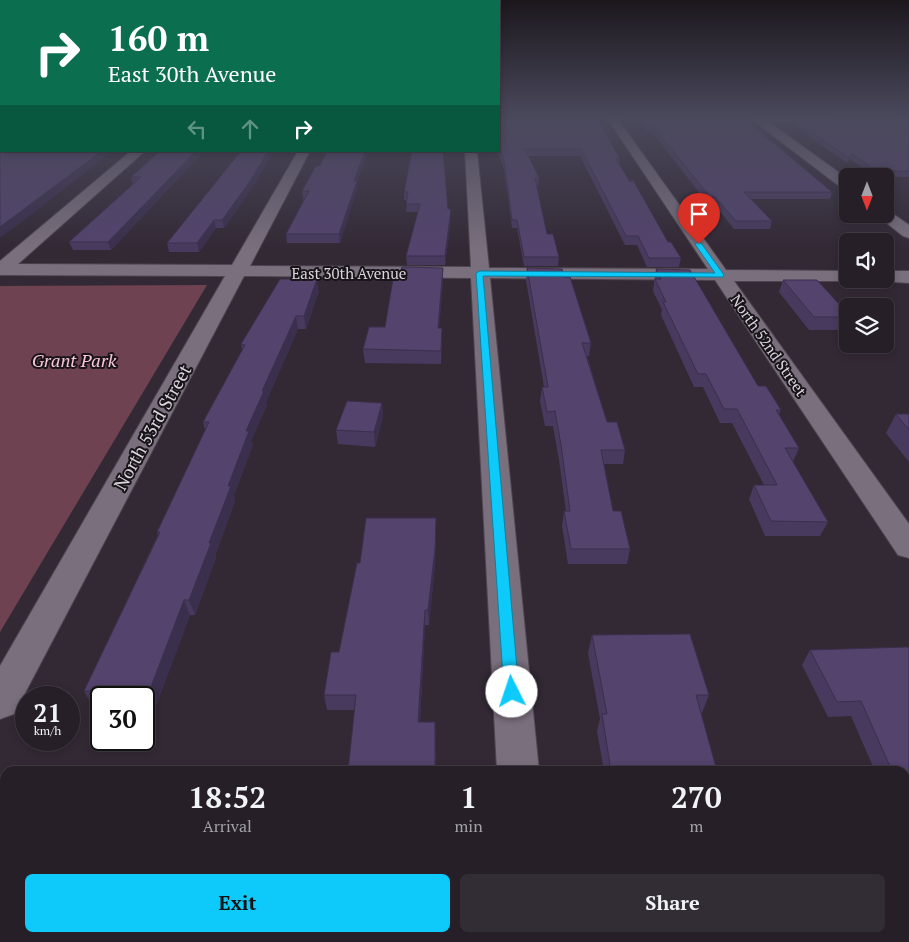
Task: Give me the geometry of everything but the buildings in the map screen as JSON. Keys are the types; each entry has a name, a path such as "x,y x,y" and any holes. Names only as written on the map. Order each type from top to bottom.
{"street":[{"path":"0,270 126,162"},
{"name":"North 53rd Street","path":"0,702 298,162"},
{"path":"471,162 518,766"},
{"name":"North 52nd Street","path":"642,162 909,547"},
{"path":"816,162 839,179"},
{"path":"894,221 909,232"},
{"name":"East 30th Avenue","path":"0,270 839,276"},
{"path":"894,277 909,277"}],"green space":[{"name":"Grant Park","path":"207,285 0,632 0,286"}],"route":[{"path":"512,692 480,273 720,275 699,244"}]}
